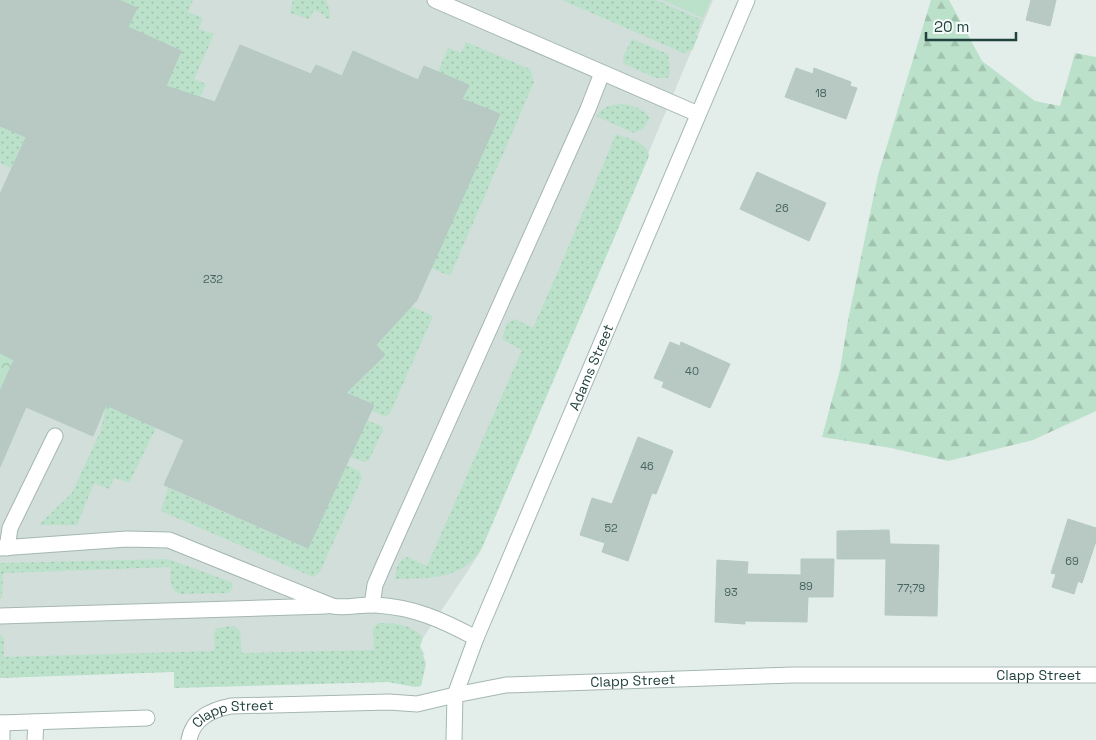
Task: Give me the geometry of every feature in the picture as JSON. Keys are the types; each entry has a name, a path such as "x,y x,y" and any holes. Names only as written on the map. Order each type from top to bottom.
{"street":[{"path":"435,0 698,114"},
{"name":"Adams Street","path":"454,740 455,695 476,638 747,0"},
{"path":"372,605 375,585 384,562 585,115 602,73"},
{"path":"54,436 10,528 3,548 127,538 169,540 332,606"},
{"path":"0,616 372,605 404,608 420,612 442,620 476,638"},
{"name":"Clapp Street","path":"189,740 196,723 205,714 231,706 389,702 418,704 506,685 793,675 1096,675"},
{"path":"2,740 1,723 148,718"},
{"path":"36,722 36,740"}],"shaded area":[{"path":"0,0 713,0 479,554 423,638 420,646 425,655 0,678"}],"green space":[{"path":"119,0 193,0 188,12 203,18 199,29 214,34 194,79 206,84 197,100 166,86 181,51 131,28 122,42 136,8"},
{"path":"293,0 326,0 330,19 325,18 325,15 314,10 309,19 290,13"},
{"path":"562,0 656,0 702,20 696,34 698,36 693,49 685,53"},
{"path":"662,0 711,0 703,18"},
{"path":"931,0 949,0 982,61 1035,101 1060,106 1075,53 1096,57 1096,411 1033,440 948,461 891,448 822,437 840,370 848,320 878,175"},
{"path":"632,39 668,54 670,71 668,78 656,78 624,64 623,57"},
{"path":"466,42 530,69 534,82 450,276 431,268 499,114 462,99 468,85 438,72 448,48 461,53"},
{"path":"622,104 638,108 650,118 643,129 634,133 596,116 607,107"},
{"path":"0,126 25,137 11,168 0,163"},
{"path":"616,134 641,144 648,151 649,156 482,548 465,566 455,572 433,577 396,579 398,566 404,558 407,557 427,566 522,350 503,340 507,323 515,319 533,328"},
{"path":"402,302 433,316 391,411 389,415 384,416 370,410 372,404 346,393 385,356 376,345 407,311"},
{"path":"0,353 14,360 0,391"},
{"path":"106,405 156,428 129,483 114,478 109,489 94,483 77,525 39,525 72,493 101,430"},
{"path":"366,420 382,426 383,430 369,460 364,462 350,457"},
{"path":"347,465 359,471 362,478 320,572 313,577 161,511 168,488 307,548"},
{"path":"168,559 231,582 233,586 229,593 181,594 172,587 170,567 3,573 2,597 0,599 0,563"},
{"path":"378,623 402,625 413,629 423,637 420,646 426,664 421,686 415,687 388,682 174,688 174,672 0,678 0,634 4,639 4,657 214,651 215,631 220,628 234,626 240,631 242,653 374,650 373,628"}],"building":[{"path":"0,0 119,0 137,8 128,27 181,51 166,86 215,102 240,45 311,74 316,65 342,76 353,51 418,80 424,66 469,85 462,99 500,114 417,300 376,345 385,355 346,393 374,405 308,548 164,485 184,440 106,405 93,436 26,407 0,467 0,391 14,360 0,353 0,194 26,137 0,126"},
{"path":"1031,0 1056,0 1050,26 1026,20"},
{"path":"796,68 813,74 814,68 851,82 850,86 857,88 846,119 785,97"},
{"path":"757,172 826,203 809,241 740,209"},
{"path":"670,342 680,346 681,342 730,364 710,408 662,387 664,382 654,378"},
{"path":"638,437 673,451 656,494 652,493 628,561 602,552 605,543 580,535 592,498 612,504"},
{"path":"1068,519 1096,528 1096,541 1082,583 1078,581 1074,594 1052,587 1056,574 1051,573"},
{"path":"889,530 890,544 939,545 937,616 885,615 886,559 837,559 837,531"},
{"path":"801,559 834,559 833,597 808,597 807,622 745,621 745,624 715,622 717,560 748,562 747,574 801,575"}]}
